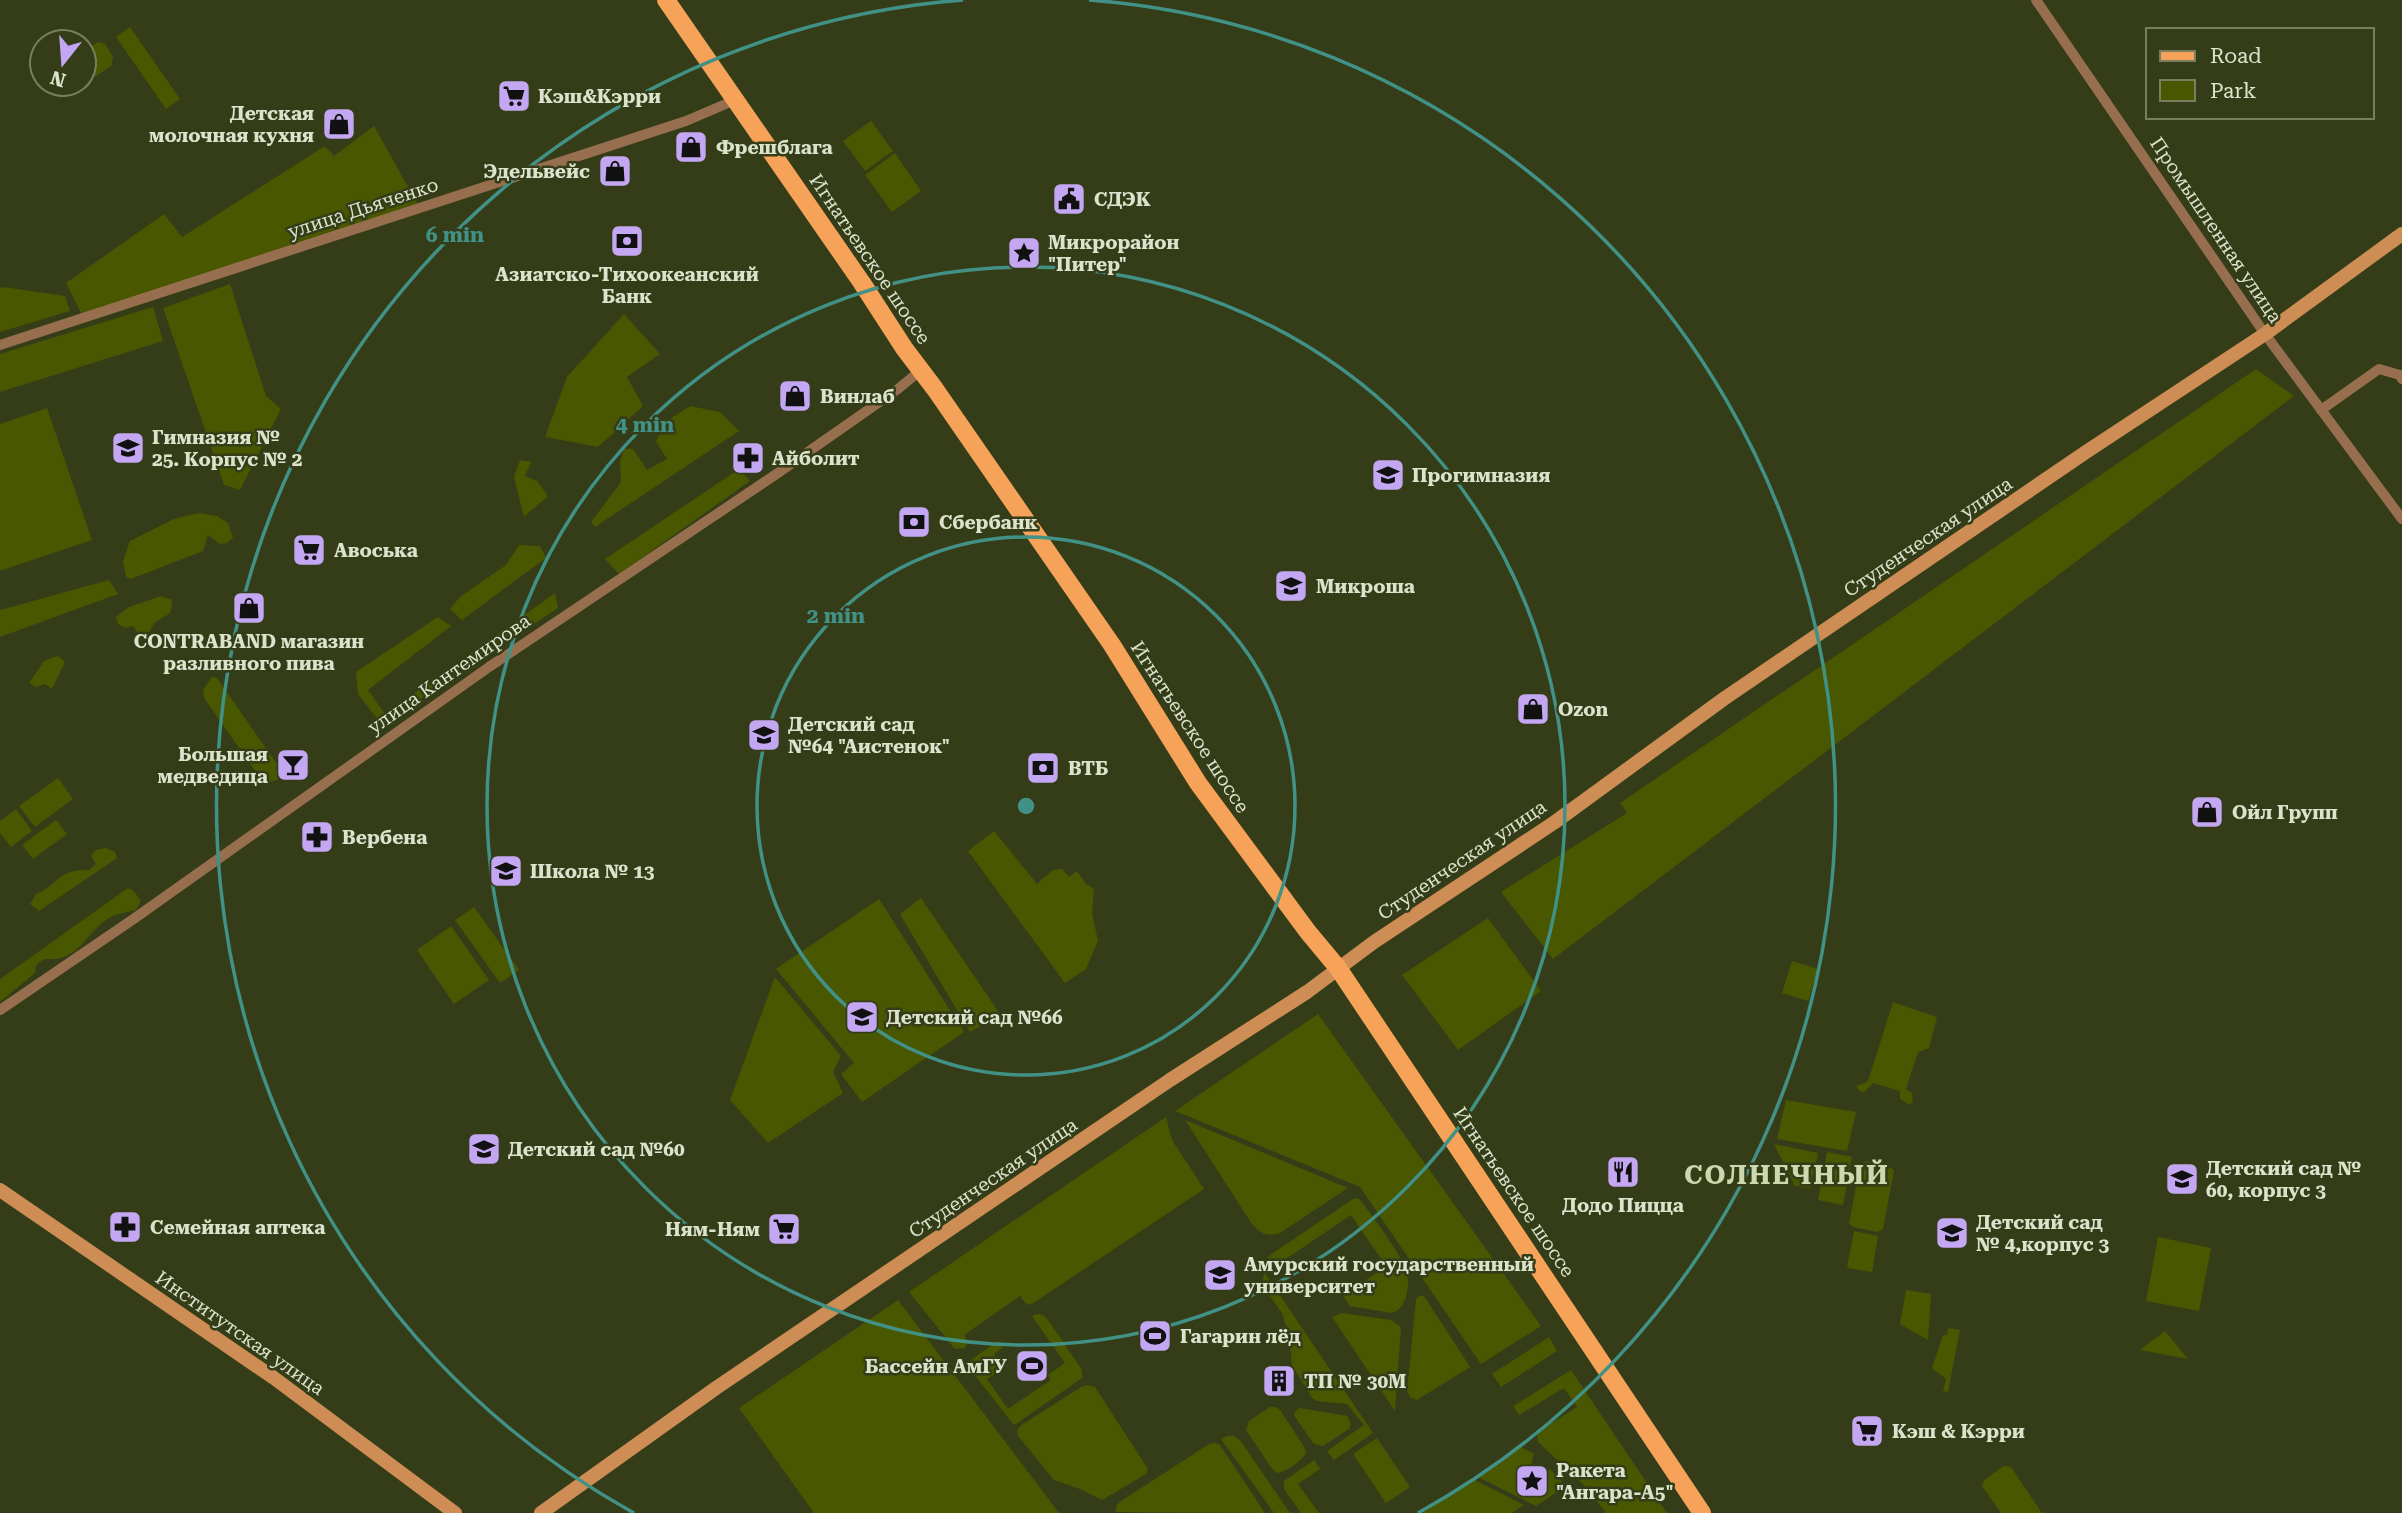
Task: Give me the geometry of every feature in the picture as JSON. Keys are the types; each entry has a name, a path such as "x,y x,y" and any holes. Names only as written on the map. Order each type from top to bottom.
{"main road":[{"name":"Игнатьевское шоссе","path":"666,0 1112,645 1198,783 1308,932 1338,968 1702,1513"},
{"name":"Студенческая улица","path":"541,1513 716,1388 1555,822 1737,691 2086,452 2265,334 2402,234"},
{"name":"Институтская улица","path":"0,1190 274,1378 455,1513"}],"street":[{"name":"Промышленная улица","path":"2036,0 2265,334 2402,519"},
{"name":"улица Дьяченко","path":"0,345 685,121 735,100"},
{"path":"2321,410 2379,369 2402,379"},
{"name":"улица Кантемирова","path":"0,1010 135,918 500,659 775,475 921,370"}],"green space":[{"path":"130,27 180,99 166,109 116,37"},
{"path":"98,42 105,44 113,57 111,66 98,75"},
{"path":"871,121 893,151 865,171 843,141"},
{"path":"374,126 420,208 83,317 66,283 164,214 182,237 325,146 334,156"},
{"path":"895,153 921,191 892,212 865,175"},
{"path":"230,284 266,396 281,409 240,490 224,485 163,308"},
{"path":"0,288 65,296 70,311 0,332"},
{"path":"153,307 163,341 0,392 0,354"},
{"path":"624,314 660,354 627,377 643,406 598,447 545,437 567,377"},
{"path":"2256,369 2294,396 1553,959 1501,892 1627,813 1620,803"},
{"path":"690,406 720,412 739,431 595,527 591,522 621,482 620,463 624,449 633,449 647,470 667,459 656,442 664,423"},
{"path":"47,408 92,540 0,571 0,424"},
{"path":"520,460 531,462 525,476 537,481 548,496 524,517 514,477"},
{"path":"739,469 750,481 619,574 605,559"},
{"path":"198,513 217,516 228,523 233,538 220,544 208,535 203,551 131,579 126,577 123,561 130,541 174,519"},
{"path":"519,545 540,546 546,558 462,620 450,609 460,597 506,565"},
{"path":"109,580 118,594 0,637 0,610"},
{"path":"555,593 558,608 382,725 358,694 356,672 438,617 451,626 368,690 385,714"},
{"path":"161,596 172,600 171,610 154,624 145,636 139,634 133,626 125,628 118,624 116,617 129,607"},
{"path":"58,656 65,662 52,689 45,684 36,687 29,683 44,661"},
{"path":"212,677 217,678 277,764 283,774 277,780 267,783 253,768 204,698 203,690"},
{"path":"58,778 73,799 35,827 19,806"},
{"path":"16,809 32,831 11,847 0,833 0,821"},
{"path":"56,820 67,834 33,859 22,845"},
{"path":"994,831 1037,884 1053,870 1062,869 1069,877 1077,871 1086,884 1094,889 1092,913 1098,941 1086,969 1065,983 968,851"},
{"path":"106,848 115,852 117,858 39,911 30,904 36,894 64,875 78,870 89,870 96,864 91,856 96,850"},
{"path":"128,888 134,891 141,901 136,910 109,918 66,956 44,959 36,965 35,973 0,1002 0,979"},
{"path":"921,898 1000,1014 970,1032 900,914"},
{"path":"879,899 964,1032 862,1102 841,1074 854,1063 776,969"},
{"path":"474,907 519,970 500,983 455,920"},
{"path":"1488,918 1541,991 1458,1050 1402,975"},
{"path":"451,926 489,980 454,1004 417,950"},
{"path":"1792,961 1818,969 1808,1001 1782,993"},
{"path":"775,977 841,1056 833,1072 843,1093 768,1143 730,1100"},
{"path":"1893,1002 1937,1017 1929,1048 1918,1052 1906,1089 1912,1093 1913,1103 1908,1104 1900,1099 1900,1091 1873,1083 1865,1092 1856,1086 1867,1082 1869,1078"},
{"path":"1318,1014 1541,1326 1481,1364 1360,1187 1175,1111"},
{"path":"1786,1100 1856,1112 1847,1151 1777,1139"},
{"path":"1166,1117 1172,1140 1204,1189 1030,1305 1020,1296 964,1335 968,1342 965,1348 955,1349 909,1292"},
{"path":"1185,1120 1348,1188 1280,1233 1264,1234 1252,1224"},
{"path":"1774,1144 1818,1153 1810,1188 1795,1186"},
{"path":"1827,1152 1852,1157 1843,1205 1818,1200"},
{"path":"1866,1161 1889,1166 1894,1171 1883,1229 1878,1232 1853,1227 1849,1223 1860,1165"},
{"path":"1358,1198 1385,1233 1407,1271 1406,1296 1397,1311 1392,1313 1350,1306 1343,1296 1386,1266 1351,1215 1265,1273 1373,1433 1334,1460 1327,1451 1364,1425 1347,1404 1317,1401 1312,1398 1292,1365 1289,1335 1282,1313 1262,1285 1266,1260 1270,1255"},
{"path":"1854,1231 1878,1236 1872,1272 1847,1268"},
{"path":"2158,1237 2211,1248 2199,1311 2146,1301"},
{"path":"1906,1290 1931,1294 1928,1340 1900,1324"},
{"path":"1424,1296 1470,1367 1417,1400 1411,1398 1407,1391 1416,1299"},
{"path":"898,1300 1059,1513 814,1513 739,1408"},
{"path":"1341,1313 1391,1320 1401,1327 1395,1411 1332,1317"},
{"path":"1043,1315 1048,1320 1082,1370 1082,1378 1013,1424 970,1369 969,1363 998,1341 1002,1348 994,1354 1004,1368 987,1379 1008,1409 1051,1380 1048,1375 1065,1363 1032,1316"},
{"path":"1948,1328 1960,1330 1948,1392 1943,1391 1946,1379 1932,1368"},
{"path":"2165,1331 2188,1359 2140,1350"},
{"path":"1549,1337 1557,1351 1501,1387 1492,1374"},
{"path":"1571,1370 1667,1513 1606,1513 1587,1488 1538,1442 1540,1430 1577,1407 1564,1388 1519,1415 1513,1406"},
{"path":"1088,1385 1095,1387 1148,1469 1146,1474 1102,1500 1054,1480 1018,1436 1017,1431 1020,1426"},
{"path":"1270,1407 1280,1410 1306,1453 1293,1466 1277,1473 1246,1430 1249,1421"},
{"path":"1299,1408 1347,1416 1351,1424 1349,1429 1323,1446 1314,1444 1295,1417 1294,1413"},
{"path":"1227,1436 1240,1440 1290,1513 1274,1513 1221,1439"},
{"path":"1377,1438 1410,1487 1386,1503 1353,1454"},
{"path":"1214,1443 1220,1445 1265,1513 1116,1512 1116,1506 1121,1501"},
{"path":"1521,1447 1534,1454 1526,1483 1528,1487 1535,1487 1550,1469 1565,1485 1536,1506 1476,1476"},
{"path":"1314,1460 1320,1469 1298,1484 1319,1513 1301,1513 1284,1489 1284,1481"},
{"path":"2004,1466 2011,1467 2042,1513 2001,1513 1982,1486 1984,1480"},
{"path":"1473,1479 1524,1505 1512,1513 1423,1513"}],"place":[{"name":"Кэш&Кэрри","path":"514,96"},
{"name":"Детская молочная кухня","path":"339,124"},
{"name":"Фрешблага","path":"691,147"},
{"name":"Эдельвейс","path":"615,171"},
{"name":"СДЭК","path":"1069,199"},
{"name":"Азиатско-Тихоокеанский Банк","path":"627,241"},
{"name":"Микрорайон \"Питер\"","path":"1024,253"},
{"name":"Винлаб","path":"795,396"},
{"name":"Гимназия № 25. Корпус № 2","path":"128,448"},
{"name":"Айболит","path":"748,458"},
{"name":"Прогимназия","path":"1388,475"},
{"name":"Сбербанк","path":"914,522"},
{"name":"Авоська","path":"309,550"},
{"name":"Микроша","path":"1291,586"},
{"name":"CONTRABAND магазин разливного пива","path":"249,608"},
{"name":"Ozon","path":"1533,709"},
{"name":"Детский сад №64 \"Аистенок\"","path":"764,735"},
{"name":"Большая медведица","path":"293,765"},
{"name":"ВТБ","path":"1043,768"},
{"name":"Ойл Групп","path":"2207,812"},
{"name":"Вербена","path":"317,837"},
{"name":"Школа № 13","path":"506,871"},
{"name":"Детский сад №66","path":"862,1017"},
{"name":"Детский сад №60","path":"484,1149"},
{"name":"Додо Пицца","path":"1623,1172"},
{"name":"Детский сад № 60, корпус 3","path":"2182,1179"},
{"name":"Семейная аптека","path":"125,1227"},
{"name":"Ням-Ням","path":"784,1229"},
{"name":"Детский сад № 4,корпус 3","path":"1952,1233"},
{"name":"Амурский государственный университет","path":"1220,1275"},
{"name":"Гагарин лёд","path":"1155,1336"},
{"name":"Бассейн АмГУ","path":"1032,1366"},
{"name":"ТП № 30М","path":"1279,1381"},
{"name":"Кэш & Кэрри","path":"1867,1431"},
{"name":"Ракета \"Ангара-А5\"","path":"1532,1481"}],"district":[{"name":"СОЛНЕЧНЫЙ","path":"1787,1175"}]}
